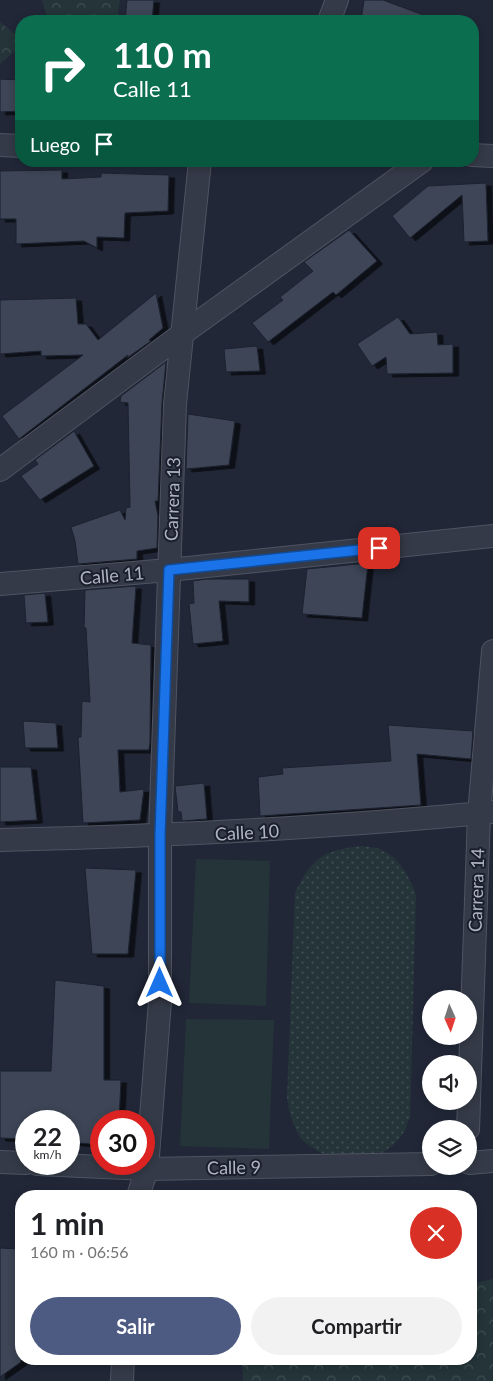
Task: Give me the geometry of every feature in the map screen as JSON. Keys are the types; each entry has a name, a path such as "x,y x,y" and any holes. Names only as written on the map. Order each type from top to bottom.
{"street":[{"path":"331,15 337,0"},
{"path":"0,145 15,146"},
{"path":"479,156 493,156 493,170"},
{"name":"Carrera 13","path":"151,1110 160,1001 160,836 175,404 199,167"},
{"path":"0,470 182,334 414,167"},
{"name":"Calle 11","path":"0,584 169,570 493,536"},
{"name":"Carrera 14","path":"472,1055 486,813 493,651"},
{"name":"Calle 10","path":"0,840 160,836 320,828 486,813"},
{"path":"477,1162 493,1161"},
{"path":"0,1162 15,1163"},
{"name":"Calle 9","path":"155,1169 422,1164"},
{"name":"Carrera 13","path":"140,1190 144,1175"},
{"path":"122,1381 123,1365"}],"green space":[{"path":"42,0 120,0 118,15 46,15"},
{"path":"0,22 15,34 15,51 0,64"},
{"path":"360,846 380,849 393,857 411,881 416,895 410,1118 405,1131 387,1150 368,1158 347,1160 326,1155 303,1141 294,1124 287,1098 295,893 307,872 320,858 336,851"},
{"path":"196,859 270,861 266,1006 189,1003"},
{"path":"186,1019 274,1020 269,1149 180,1146"},
{"path":"493,1279 493,1381 243,1381 242,1365 477,1365 477,1283"}],"building":[{"path":"127,0 154,0 153,15 126,15"},
{"path":"364,0 383,0 423,15 362,15"},
{"path":"0,79 15,80 15,111 0,112"},
{"path":"62,170 62,179 101,177 101,173 169,175 168,211 125,213 124,238 97,237 97,248 84,241 16,244 16,219 0,219 0,171"},
{"path":"486,183 488,241 464,242 462,195 410,238 392,216 428,186"},
{"path":"349,230 377,261 336,295 333,292 268,342 252,323 283,300 280,297 313,271 304,262"},
{"path":"156,293 163,328 149,340 151,341 127,358 128,355 19,439 2,416 83,355 41,356 41,351 0,354 0,300 76,298 78,324 86,324 98,340"},
{"path":"398,317 410,334 437,332 438,345 453,344 453,373 387,374 386,357 372,366 357,344"},
{"path":"257,346 260,371 226,372 224,349"},
{"path":"166,362 162,403 158,501 155,501 158,516 157,548 137,551 137,559 78,564 71,527 120,510 125,520 126,508 130,507 128,403 120,402 121,396"},
{"path":"188,414 235,421 229,465 186,469"},
{"path":"74,431 94,466 40,500 21,476 38,464 35,460"},
{"path":"368,563 362,618 302,614 307,569"},
{"path":"206,579 249,579 249,602 219,601 223,641 193,644 189,604 194,603 193,581"},
{"path":"136,586 132,643 151,645 150,742 149,750 118,750 120,792 144,789 140,820 83,823 78,737 81,737 82,701 90,702 86,628 84,628 85,590"},
{"path":"45,593 48,622 26,623 24,595"},
{"path":"23,721 56,723 58,748 25,748"},
{"path":"388,725 473,731 471,759 417,754 421,805 260,816 258,777 283,774 282,768 391,761"},
{"path":"0,767 31,767 37,820 0,822"},
{"path":"204,783 207,819 182,821 181,812 178,812 175,786"},
{"path":"85,868 136,870 128,954 92,954"},
{"path":"55,980 104,986 104,1080 121,1080 120,1110 90,1110 90,1144 80,1143 80,1110 15,1110 15,1139 0,1138 0,1071 51,1071"},
{"path":"0,1248 15,1249 15,1365 17,1365 0,1377"}],"route":[{"path":"160,983 160,836 169,570 379,548"}]}
